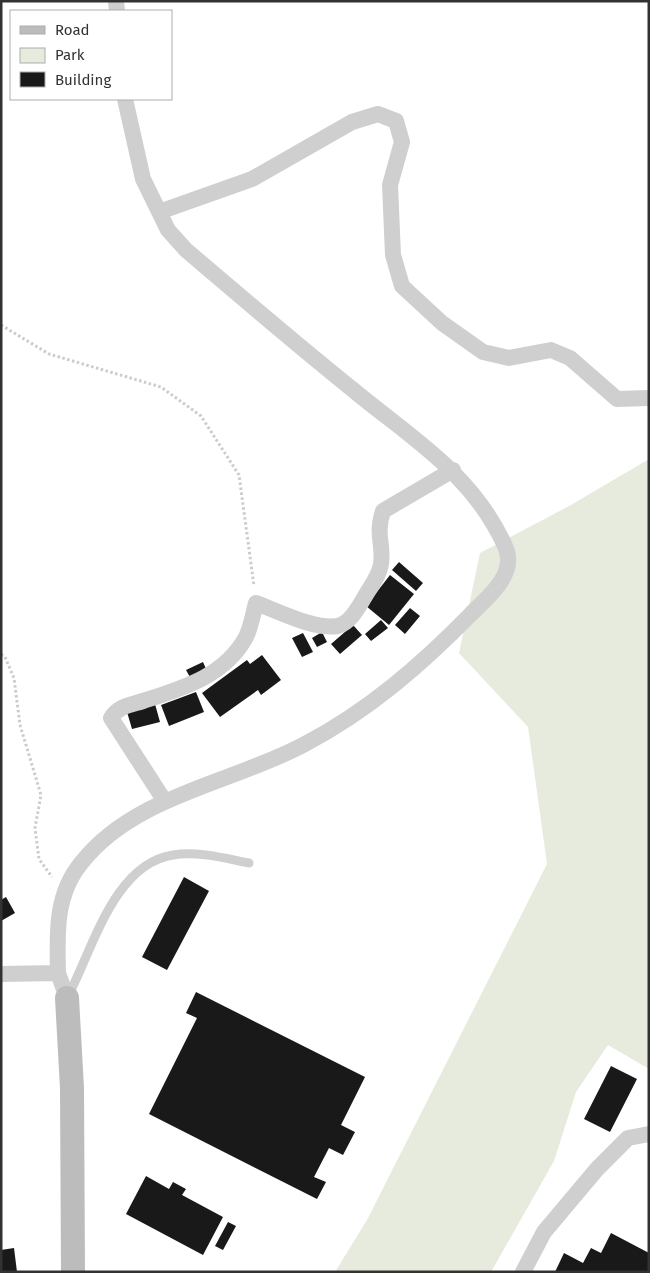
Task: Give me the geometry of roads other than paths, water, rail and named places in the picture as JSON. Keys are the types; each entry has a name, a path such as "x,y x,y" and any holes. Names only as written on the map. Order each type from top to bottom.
{"street":[{"path":"73,1272 72,1088 68,998 58,973 57,931 61,903 69,882 80,863 95,847 164,800 257,767 306,744 368,707 431,655 493,592 506,574 509,560 506,548 482,504 453,470 353,390 186,250 168,230 143,179 125,100"},
{"path":"159,212 252,179 352,122 378,114 396,121 402,142 390,185 393,255 402,286 442,323 483,352 509,358 551,350 570,358 617,399 649,398"},
{"path":"164,800 110,718 116,709 163,694 216,672 234,655 246,635 256,603 310,623 337,626 346,621 354,613 379,574 381,561 378,527 383,511 453,470"},
{"path":"1,974 58,973"},
{"path":"523,1272 544,1232 597,1169 628,1138 649,1134"}],"lane":[{"path":"68,998 119,892 138,869 172,855 206,854 249,864"}]}
